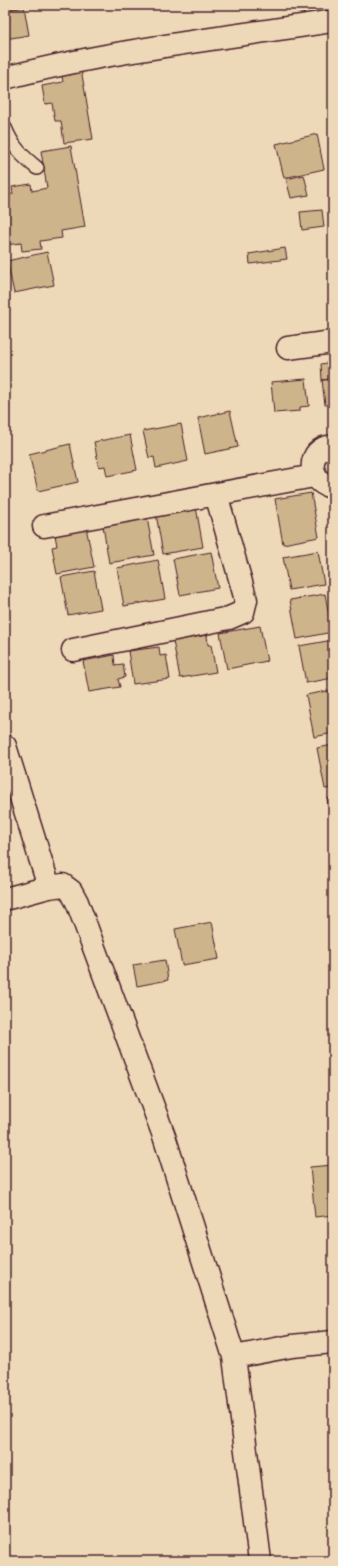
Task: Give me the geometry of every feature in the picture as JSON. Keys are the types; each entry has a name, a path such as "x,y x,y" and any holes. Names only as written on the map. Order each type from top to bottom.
{"street":[{"path":"5,78 42,68 131,51 333,22"},
{"path":"288,348 333,342"},
{"path":"328,487 312,466 316,456 323,448 333,446"},
{"path":"44,526 216,494 328,487"},
{"path":"73,650 229,618 243,612 246,600 216,494"},
{"path":"5,746 49,887"},
{"path":"5,899 49,887 63,885 71,891 77,902 164,1136 234,1357 260,1561"},
{"path":"234,1357 292,1346 333,1342"}],"lane":[{"path":"5,128 11,142 17,150 37,168"}],"building":[{"path":"5,5 24,5 24,7 5,10"},
{"path":"24,7 29,35 5,39 5,10"},
{"path":"80,63 93,139 64,143 61,121 55,121 52,103 45,104 42,86 63,82 60,66"},
{"path":"317,134 324,169 284,178 276,144"},
{"path":"71,146 85,227 61,231 62,238 40,241 41,249 22,251 21,243 5,245 5,195 13,194 12,187 31,184 32,191 47,188 41,151"},
{"path":"304,175 309,195 291,198 286,179"},
{"path":"322,210 324,227 302,230 300,212"},
{"path":"285,248 287,259 250,264 249,254"},
{"path":"47,252 54,285 14,293 7,261"},
{"path":"333,362 333,379 322,380 321,364"},
{"path":"306,379 309,406 300,407 300,411 274,413 271,382"},
{"path":"333,379 333,404 325,405 322,380"},
{"path":"230,411 238,447 205,454 198,418"},
{"path":"181,424 188,461 156,468 154,457 149,458 143,431"},
{"path":"130,435 137,470 107,476 105,466 99,467 94,442"},
{"path":"70,444 78,482 38,491 29,454"},
{"path":"311,493 319,537 283,544 275,499"},
{"path":"196,507 203,547 163,554 156,514"},
{"path":"147,518 154,555 109,563 103,526"},
{"path":"86,527 94,567 57,574 52,547 57,546 55,535"},
{"path":"318,551 324,584 289,590 283,557"},
{"path":"211,552 218,588 180,595 173,559"},
{"path":"158,560 165,599 124,606 117,568"},
{"path":"94,571 101,609 68,615 61,577"},
{"path":"325,594 332,632 297,639 290,600"},
{"path":"260,626 267,661 227,669 220,633"},
{"path":"207,635 208,645 211,645 216,672 180,678 173,641"},
{"path":"333,640 333,678 306,683 299,646"},
{"path":"159,647 160,656 166,655 170,679 133,684 128,651"},
{"path":"114,655 115,665 123,664 125,677 118,679 120,687 89,692 83,661"},
{"path":"333,690 333,733 314,737 306,695"},
{"path":"333,745 333,788 325,789 317,748"},
{"path":"333,798 333,831 327,799"},
{"path":"212,922 219,959 182,965 175,929"},
{"path":"165,960 168,980 137,986 133,965"},
{"path":"333,1165 333,1215 315,1217 310,1167"}]}
